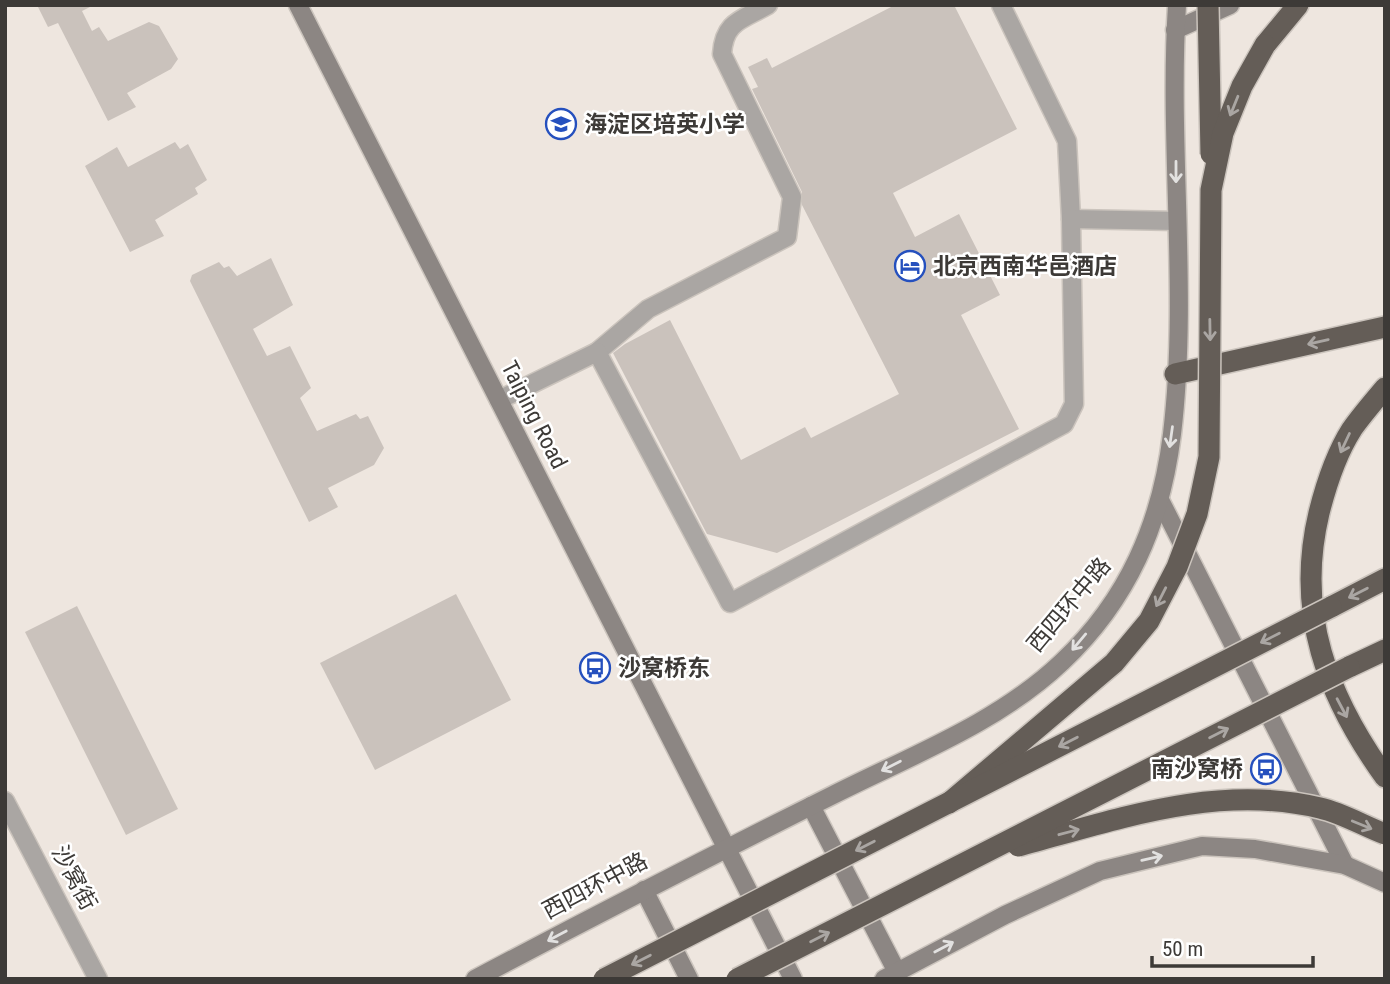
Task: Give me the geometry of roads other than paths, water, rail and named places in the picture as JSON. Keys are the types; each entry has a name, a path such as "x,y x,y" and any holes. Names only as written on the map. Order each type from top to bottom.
{"highway":[{"path":"949,803 1114,663 1149,621 1177,567 1197,514 1209,457 1211,190 1208,5"},
{"path":"1211,190 1223,133 1242,86 1265,45 1298,5"},
{"path":"1175,374 1385,327"},
{"path":"1385,388 1351,431 1326,484 1312,542 1310,595 1319,648 1337,701 1385,777"},
{"path":"604,979 1385,579"},
{"path":"737,979 1385,650"},
{"path":"979,856 1178,804 1258,799 1321,808 1385,834"}],"street":[{"name":"Taiping Road","path":"298,5 793,979"},
{"path":"499,400 597,352 649,309 787,237 792,197 722,54 723,37 729,27 768,5"},
{"path":"597,352 730,603 1064,424 1074,404 1067,141 1001,5"},
{"path":"1168,5 1175,30"},
{"path":"1175,30 1177,5"},
{"path":"1175,30 1230,5"},
{"name":"西四环中路","path":"475,979 726,848 999,711 1062,662 1121,592 1145,549 1160,500 1172,435 1177,221 1175,30"},
{"path":"1071,219 1177,221"},
{"path":"1160,500 1345,865"},
{"name":"沙窝街","path":"5,800 98,979"},
{"path":"811,806 890,975 1005,915 1100,870 1202,846 1255,849 1345,865 1385,883"},
{"path":"644,890 689,979"}],"place":[{"name":"海淀区培英小学","path":"561,124"},
{"name":"北京西南华邑酒店","path":"910,266"},
{"name":"沙窝桥东","path":"595,668"},
{"name":"南沙窝桥","path":"1266,769"}]}
